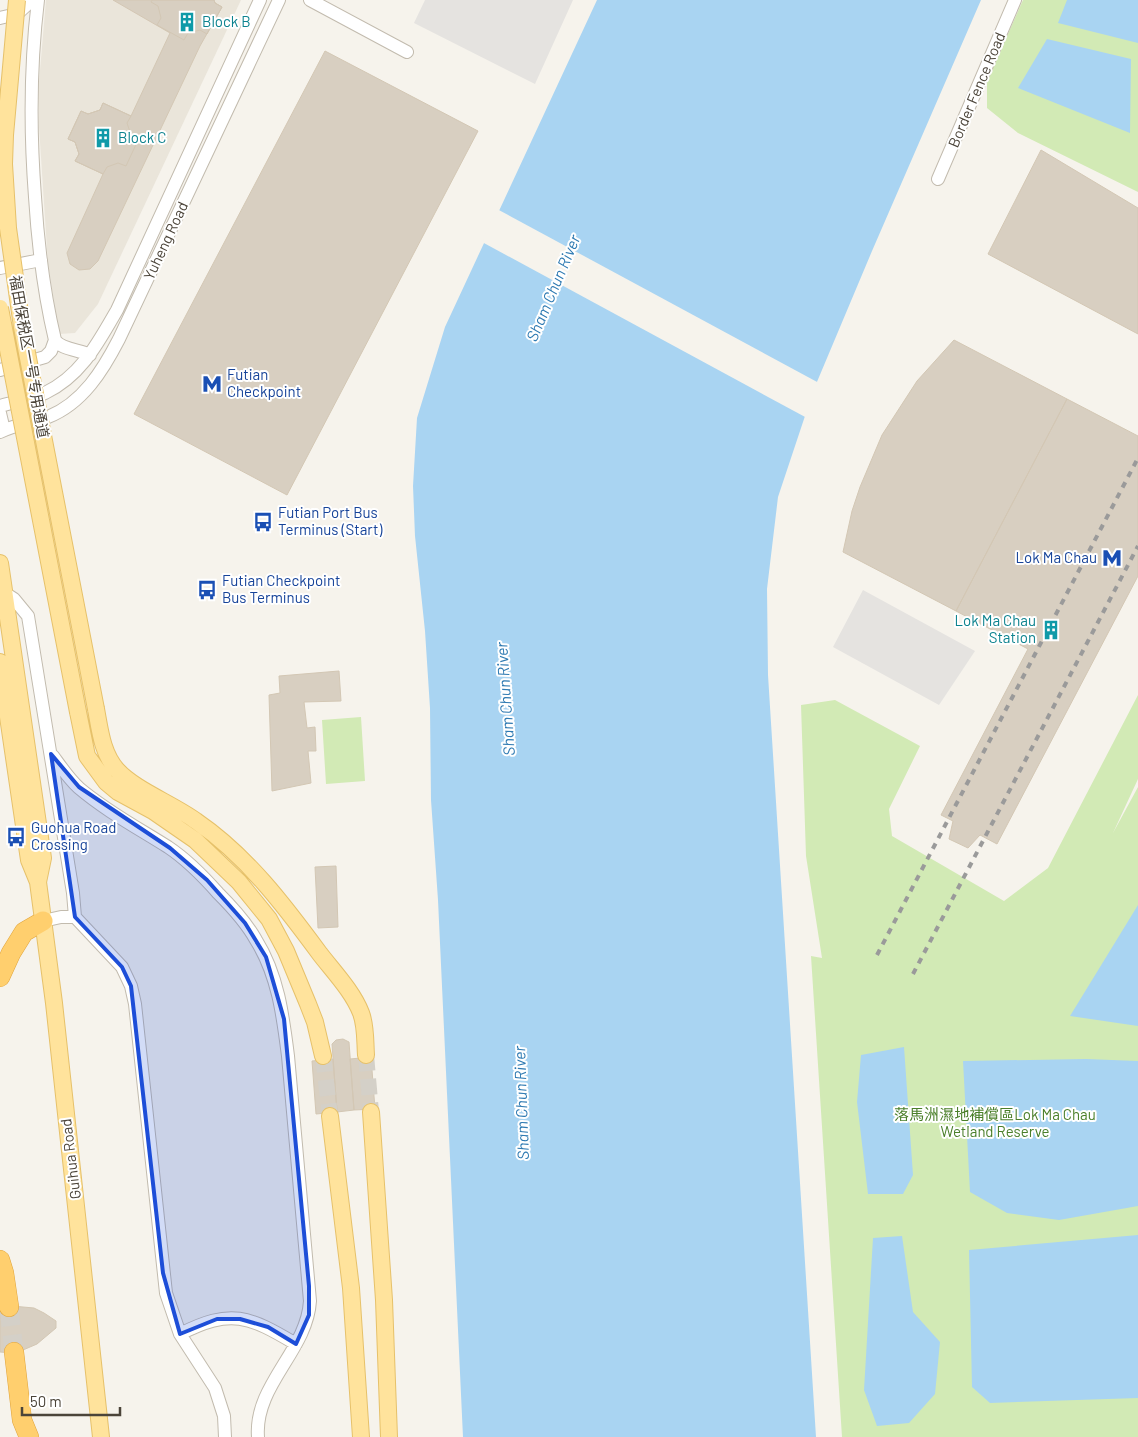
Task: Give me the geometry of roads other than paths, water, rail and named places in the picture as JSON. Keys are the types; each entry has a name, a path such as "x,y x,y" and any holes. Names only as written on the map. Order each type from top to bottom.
{"highway":[{"path":"0,977 11,953 24,932 43,921"},
{"path":"0,1260 9,1307"},
{"path":"14,1352 22,1420 29,1437"}],"main road":[{"name":"福田保税区一号专用通道","path":"17,0 5,135 4,164 8,228 22,327 101,740 109,759 116,769 126,778 184,812 218,838 257,874 286,908 339,978 361,1013 366,1055"},
{"name":"福田保税区一号专用通道","path":"0,308 87,756 106,782 118,792 153,811 195,840 239,882 261,908 286,951 315,1022 323,1056"},
{"path":"0,563 43,858 38,882"},
{"path":"0,662 29,860 38,882"},
{"name":"Guihua Road","path":"38,882 54,1003 101,1437"},
{"path":"370,1112 384,1300 389,1437"},
{"path":"330,1116 352,1288 361,1437"}],"street":[{"path":"0,18 17,14 32,0"},
{"path":"0,370 45,357 53,347 55,340 40,260 33,174 32,71 38,0"},
{"name":"Yuheng Road","path":"0,406 44,393 70,377 90,355 117,310 260,0"},
{"name":"Yuheng Road","path":"2,431 49,416 70,404 83,394 101,372 119,339 279,0"},
{"path":"310,0 407,52"},
{"name":"Border Fence Road","path":"938,180 1015,0"},
{"path":"0,268 40,260"},
{"path":"55,340 60,346 79,350 90,355"},
{"path":"0,413 2,431"},
{"path":"3,591 22,606 28,616 73,893 75,917 122,967 132,986 136,1004 163,1274 170,1308 180,1334 215,1388 224,1416 225,1437"},
{"path":"51,754 65,773 79,787 104,807 170,848 207,880 245,923 266,958 275,980 284,1019 309,1286 309,1315 296,1344 274,1378 261,1407 257,1426 258,1437"},
{"path":"43,921 61,917 75,917"},
{"path":"180,1334 217,1319 234,1318 268,1327 296,1344"}],"water":[{"name":"Sham Chun River","path":"597,0 981,0 814,389 778,497 767,589 768,675 816,1437 463,1437 438,900 431,800 430,708 425,631 415,536 413,486 417,418 445,327"},
{"path":"1067,0 1138,0 1138,43 1058,23"},
{"path":"1047,39 1131,59 1130,133 1018,88"},
{"path":"1138,905 1138,1026 1070,1016"},
{"path":"904,1047 913,1175 903,1194 868,1194 857,1102 861,1055"},
{"path":"1086,1059 1138,1061 1138,1206 1059,1220 1007,1213 970,1192 963,1061"},
{"path":"1138,1235 1138,1398 990,1403 972,1387 969,1250"},
{"path":"902,1236 913,1312 940,1342 935,1394 909,1423 877,1426 864,1390 873,1238"}],"tunnel":[{"path":"366,1055 371,1112"},
{"path":"323,1056 330,1116"},
{"path":"9,1307 14,1352"}],"railway":[{"path":"877,955 1138,458"},
{"path":"913,974 1138,546"}],"place":[{"name":"Block B","path":"187,22"},
{"name":"Block C","path":"103,138"},
{"name":"Futian Checkpoint","path":"212,384"},
{"name":"Futian Port Bus Terminus (Start)","path":"263,522"},
{"name":"Lok Ma Chau","path":"1112,558"},
{"name":"Futian Checkpoint Bus Terminus","path":"207,590"},
{"name":"Lok Ma Chau Station","path":"1051,630"},
{"name":"Guohua Road Crossing","path":"16,837"}],"park label":[{"name":"落馬洲濕地補償區Lok Ma Chau Wetland Reserve","path":"995,1124"}]}
